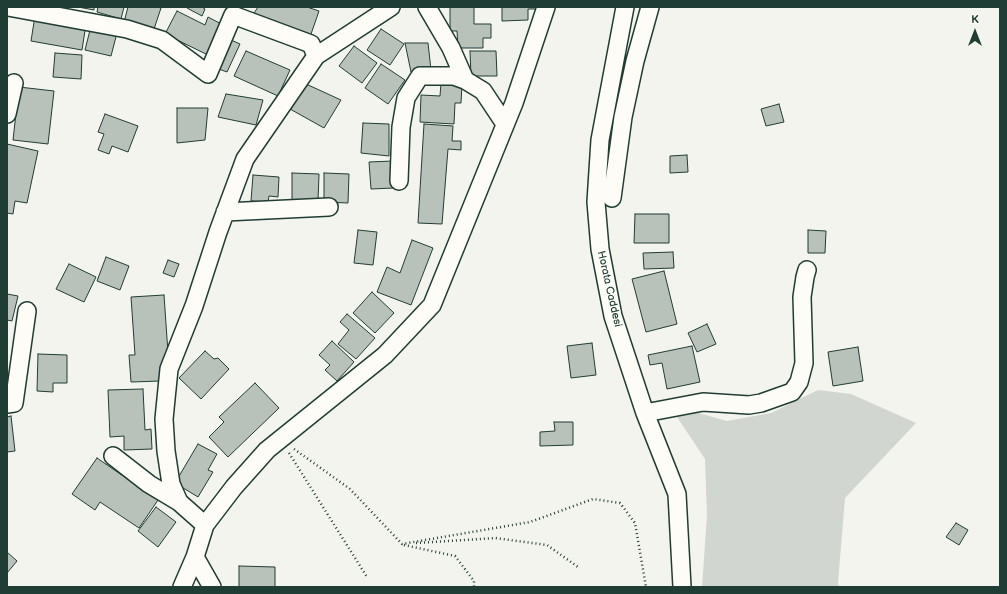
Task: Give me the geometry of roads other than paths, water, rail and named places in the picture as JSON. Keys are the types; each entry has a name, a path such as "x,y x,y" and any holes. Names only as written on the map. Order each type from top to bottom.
{"street":[{"path":"8,7 127,29 162,40 208,74 237,11 311,44 316,56"},
{"path":"178,502 171,484 166,451 164,419 169,369 194,306 245,159 316,56 391,7"},
{"path":"427,7 451,48 465,80"},
{"path":"182,587 195,557 205,525 234,487 267,450 385,355 432,305 514,103 546,7"},
{"name":"Horata Caddesi","path":"625,7 600,140 596,202 600,249 613,316 645,413 677,494 682,587"},
{"path":"612,198 623,117 635,61 650,7"},
{"path":"399,181 401,127 406,98 420,76 454,76 465,80 483,91 505,124"},
{"path":"7,114 14,83"},
{"path":"226,212 329,207"},
{"path":"645,413 704,402 749,406 792,392 799,382 804,363 802,297 807,270"},
{"path":"7,404 14,403 27,311"},
{"path":"113,456 149,484 178,502 205,525"},
{"path":"195,557 212,587"}]}
